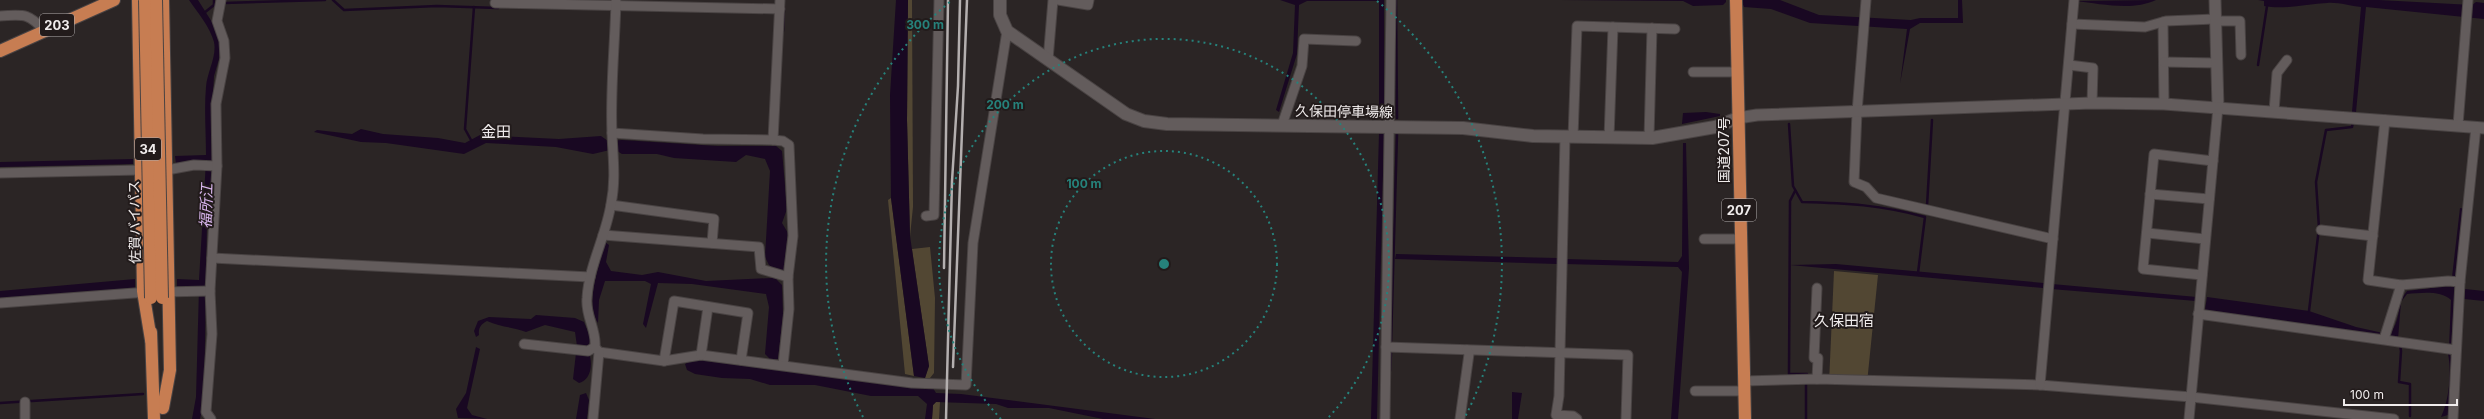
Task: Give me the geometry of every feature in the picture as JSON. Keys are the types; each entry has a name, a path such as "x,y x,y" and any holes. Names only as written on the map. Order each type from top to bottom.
{"highway":[{"name":"203","path":"0,51 44,30 114,0"},
{"path":"138,0 142,170 156,295"},
{"name":"佐賀バイパス","path":"145,0 156,295 163,413"},
{"name":"佐賀バイパス","path":"154,419 151,340 156,295 156,0"},
{"path":"156,295 167,170 163,0"},
{"name":"国道207号","path":"1736,0 1745,419"}],"main road":[{"path":"1000,0 1000,15 1007,31"},
{"name":"久保田停車場線","path":"1007,31 1126,114 1144,121 1167,124 1463,128 1569,137 1649,138 1708,129 1738,118"}],"street":[{"path":"211,419 206,412 212,334 210,291 217,166 216,104 225,58 224,41 217,21 221,0"},
{"path":"926,216 934,215 939,0"},
{"path":"1048,60 1053,0"},
{"path":"1058,0 1088,5 1089,0"},
{"path":"1385,419 1391,127 1391,0"},
{"path":"1866,0 1856,112 1854,182 1866,187 1876,198 2053,239"},
{"path":"2040,385 2066,105 2074,0"},
{"path":"2189,419 2218,107 2215,0"},
{"path":"2458,125 2468,0"},
{"path":"495,3 780,8 776,140"},
{"path":"593,419 597,350 596,337 586,310 590,277 611,205 615,177 612,136 616,6"},
{"path":"0,16 24,15 32,18 44,30"},
{"path":"2072,24 2145,27 2164,22 2216,20 2240,21 2240,55"},
{"path":"2164,22 2164,104"},
{"path":"1577,419 1573,416 1556,415 1559,396 1558,352 1561,261 1577,26 1675,29"},
{"path":"1609,138 1613,27"},
{"path":"1649,138 1652,28"},
{"path":"524,344 588,351 597,350 664,361 701,355 912,383 966,385 972,243 1007,31"},
{"path":"1282,125 1302,66 1304,39 1356,41"},
{"path":"2274,111 2277,73 2287,60"},
{"path":"2164,62 2216,63"},
{"path":"2069,65 2092,68 2092,103"},
{"path":"1693,72 1737,72"},
{"path":"1738,118 1756,115 2092,103 2164,104 2218,107 2458,125 2480,128 2460,282 2453,419"},
{"path":"2385,120 2368,280 2401,285 2448,281 2460,282"},
{"path":"612,136 776,140 789,145 793,236 780,275 789,309 774,364"},
{"path":"2202,275 2143,269 2154,154 2212,161"},
{"path":"167,170 194,165 217,166"},
{"path":"0,173 142,170"},
{"path":"2150,194 2209,199"},
{"path":"611,205 714,219 712,243"},
{"path":"2321,230 2373,236"},
{"path":"2147,233 2205,238"},
{"path":"603,234 759,247 761,269 780,275"},
{"path":"1704,239 1740,239"},
{"path":"212,258 590,277"},
{"path":"2384,339 2401,285"},
{"path":"1817,288 1814,358 1818,358 1817,380"},
{"path":"0,303 210,291"},
{"path":"664,361 674,301 748,313 741,360"},
{"path":"701,355 708,307"},
{"path":"2198,314 2456,350"},
{"path":"1386,347 1558,352 1628,356 1626,419"},
{"path":"1460,419 1469,354 1467,350"},
{"path":"1695,392 1817,380 2040,385 2191,397 2394,419"},
{"path":"25,402 25,419"}],"shaded area":[{"path":"908,0 912,0 913,207 910,236 907,120"},
{"path":"891,198 914,376 905,374 888,200"},
{"path":"930,247 935,298 934,373 930,378 925,378 929,366 912,249"},
{"path":"1834,271 1878,275 1867,383 1829,383"},
{"path":"936,402 940,402 939,419 932,419 933,405"}],"water":[{"name":"福所江","path":"189,0 198,0 217,30 220,45 219,59 214,76 211,126 213,163 207,220 204,400 200,419 192,419 196,397 199,288 177,288 177,279 199,280 206,161 176,164 175,156 206,155 206,87 215,48 210,31"},
{"path":"896,0 908,0 907,120 910,236 929,366 925,378 914,376 891,198 890,95"},
{"path":"1280,0 1384,0 1384,118 1379,118 1379,1 1307,1 1299,5 1297,54 1279,112 1276,110 1293,53 1295,5"},
{"path":"1561,0 1726,0 1726,2 1723,5 1693,6 1683,1"},
{"path":"1741,0 1780,0 1819,15 1911,20 1920,18 1958,18 1958,0 1962,0 1963,23 1920,23 1910,29 1900,84 1907,29 1810,23 1771,9 1744,7"},
{"path":"2156,0 2127,6 2076,1"},
{"path":"2258,0 2379,0 2472,5 2476,2 2484,3 2484,19 2366,7 2356,112 2352,112 2361,7 2331,3 2271,7 2264,6 2264,1"},
{"path":"1706,112 1720,114 1720,116 1682,124 1683,113"},
{"path":"361,129 383,134 438,138 465,143 480,135 559,139 601,136 608,141 622,140 717,146 776,146 782,151 787,209 782,223 788,233 784,270 779,271 777,280 782,285 783,316 778,359 772,360 771,369 933,388 936,393 961,394 1155,419 1103,419 1049,408 1008,408 996,404 936,402 933,405 932,419 925,419 927,404 918,396 871,396 815,385 770,385 750,379 722,378 695,374 687,370 685,364 695,359 767,369 769,358 765,354 769,307 766,294 692,284 658,283 646,328 643,324 651,284 645,281 605,281 599,300 598,323 592,305 594,283 605,242 609,245 606,262 611,271 642,275 658,272 706,281 772,278 774,269 769,265 765,257 770,171 765,159 746,155 736,162 674,158 657,154 622,154 614,149 593,154 556,147 486,143 464,154 386,143 361,142 314,132 317,130 352,134"},
{"path":"1379,133 1384,133 1377,419 1371,419"},
{"path":"1683,143 1686,143 1689,268 1678,419 1671,419 1682,272 1678,267 1565,264 1565,259 1678,262 1682,256"},
{"path":"133,159 133,164 0,167 0,162"},
{"path":"2460,208 2465,209 2455,278 2452,277"},
{"path":"1396,254 1557,258 1557,264 1395,259"},
{"path":"1836,264 2044,283 2043,288 1790,265"},
{"path":"135,279 135,288 0,299 0,291"},
{"path":"2052,284 2197,297 2196,301 2051,289"},
{"path":"2455,285 2457,288 2454,300 2451,348 2449,348 2451,300 2436,293 2424,293 2407,294 2401,302 2407,291"},
{"path":"2465,289 2484,291 2484,301 2464,299"},
{"path":"2207,297 2309,311 2356,327 2383,333 2382,335 2205,310"},
{"path":"2401,303 2398,339 2387,335 2392,331"},
{"path":"536,315 575,318 584,322 590,335 589,345 586,348 577,346 575,332 545,325 526,332 487,321 480,326 479,335 476,337 474,331 478,321 489,317 531,319"},
{"path":"476,347 480,349 467,408 472,415 487,419 458,418 456,409 466,393"},
{"path":"576,353 589,353 591,362 590,371 586,379 579,383 573,379"},
{"path":"2448,354 2450,354 2452,362 2448,415 2441,417 2446,403 2449,386 2450,369"},
{"path":"1512,392 1522,393 1518,419 1512,419"},
{"path":"586,393 589,400 587,419 576,419 580,395"}],"waterway":[{"path":"204,13 214,5 214,0"},
{"path":"224,3 325,0"},
{"path":"333,0 344,10 437,6 498,8"},
{"path":"1396,0 1397,118"},
{"path":"2258,65 2267,6"},
{"path":"471,140 465,129 474,7"},
{"path":"783,31 784,8"},
{"path":"1927,206 1932,120"},
{"path":"2309,311 2319,228 2316,182 2326,130 2352,127 2353,121"},
{"path":"1789,124 1793,186 1802,202 1864,205 1925,217 1918,273"},
{"path":"1391,342 1397,134"},
{"path":"1795,191 1790,201 1789,374 1807,374"},
{"path":"2400,345 2399,382 2410,384 2410,416"},
{"path":"1390,371 1391,353"},
{"path":"1806,385 1806,419"},
{"path":"0,403 143,394"}],"railway":[{"path":"944,268 948,0"},
{"path":"946,419 952,181 958,86 960,0"},
{"path":"953,367 967,0"}],"district":[{"name":"金田","path":"496,131"},
{"name":"久保田宿","path":"1844,320"}]}
